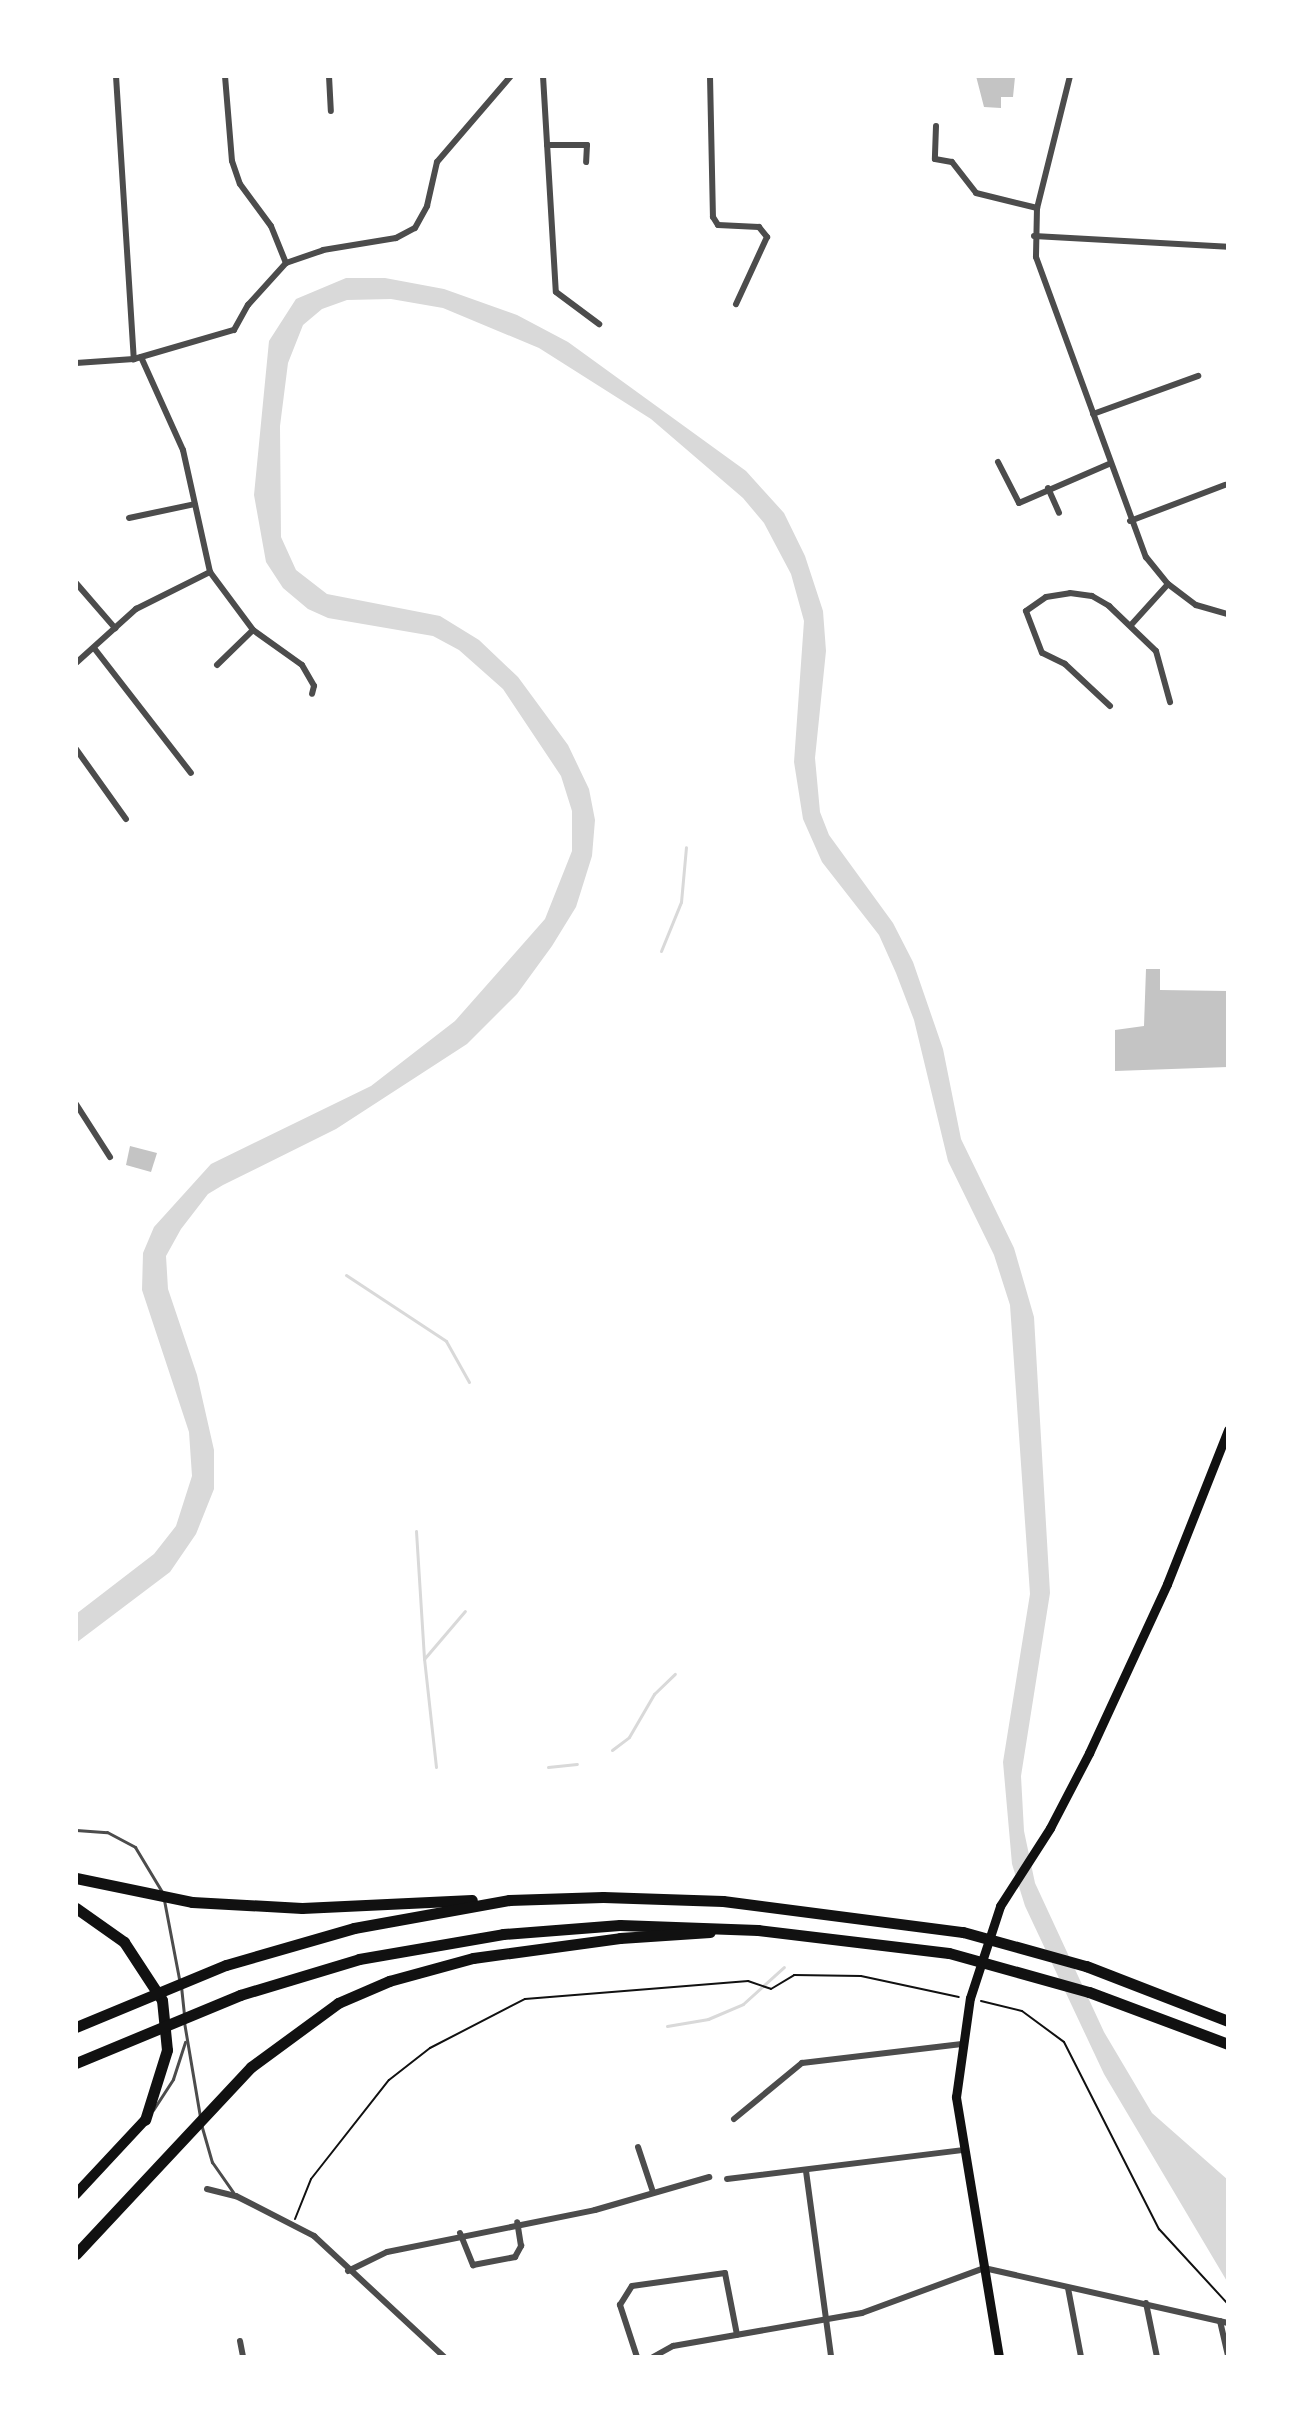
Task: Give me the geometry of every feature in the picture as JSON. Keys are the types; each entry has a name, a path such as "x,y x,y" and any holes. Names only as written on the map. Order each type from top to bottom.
{"highway":[{"path":"76,1878 192,1902 302,1908 509,1900 723,1901 963,1932 1171,1995 1228,2021"},
{"path":"76,2027 194,1977 338,1932 509,1900"},
{"path":"76,1908 124,1942 162,2000 165,2061 145,2120 76,2194"},
{"path":"76,2063 208,2007 345,1962 474,1938 620,1925 758,1930 949,1953 1162,2016 1228,2044"},
{"path":"76,2254 221,2097 314,2017 409,1975 552,1945 758,1930"}],"main road":[{"path":"999,2357 962,2150 956,2097 966,1998 1000,1906 1045,1835 1167,1584 1228,1430"}],"street":[{"path":"116,76 138,358 183,450 210,572 253,630 302,665 314,686 312,694"},
{"path":"225,76 232,161 240,184 271,226 286,263"},
{"path":"329,76 331,111"},
{"path":"76,363 138,358 234,330 248,305 286,263 323,250 396,238 415,228 427,206 437,162 511,76"},
{"path":"543,76 556,292 599,324"},
{"path":"710,76 713,217 718,225 759,227 767,237 736,304"},
{"path":"1070,76 1037,208 1034,236 1036,257 1109,464 1146,557 1168,584 1196,605 1228,614"},
{"path":"936,126 935,159 952,162 976,193 1037,208"},
{"path":"547,145 587,145 586,162"},
{"path":"1034,236 1228,247"},
{"path":"1093,414 1198,376"},
{"path":"998,462 1019,503 1109,464"},
{"path":"1130,521 1225,485"},
{"path":"1048,488 1059,513"},
{"path":"129,518 195,504"},
{"path":"76,663 115,628 165,591 210,572"},
{"path":"76,583 115,628"},
{"path":"1131,625 1168,584"},
{"path":"1110,706 1065,664 1042,653 1026,611 1046,597 1092,596 1131,625 1156,651 1170,702"},
{"path":"217,665 253,630"},
{"path":"94,648 191,773"},
{"path":"76,749 126,819"},
{"path":"76,1104 110,1157"},
{"path":"734,2119 802,2063 962,2044"},
{"path":"638,2147 653,2192"},
{"path":"727,2179 962,2150"},
{"path":"806,2171 831,2357"},
{"path":"348,2271 387,2252 460,2233 553,2219 709,2177"},
{"path":"207,2189 236,2196 314,2236 348,2271 444,2357"},
{"path":"460,2233 473,2265 515,2257 521,2246 517,2222"},
{"path":"653,2357 673,2346 826,2322 984,2268 1224,2322 1228,2356"},
{"path":"637,2357 620,2305 632,2286 725,2273 737,2335"},
{"path":"1068,2288 1081,2357"},
{"path":"1146,2303 1157,2357"},
{"path":"240,2341 243,2357"}],"lane":[{"path":"76,1830 116,1836 135,1847 152,1869 169,1915 203,2135 212,2162 236,2196"},
{"path":"145,2120 167,2092 186,2039"}],"path":[{"path":"293,2224 311,2179 389,2080 430,2048 539,1996 595,1997 761,1982 768,1988 794,1975 861,1976 1022,2011 1064,2042 1159,2229 1228,2304"}],"shaded area":[{"path":"346,278 385,278 444,289 517,315 568,342 746,471 784,513 805,556 823,611 826,651 815,758 820,812 829,835 893,923 913,962 943,1049 961,1139 1014,1248 1034,1317 1050,1593 1021,1776 1024,1831 1035,1883 1104,2032 1152,2113 1228,2180 1228,2283 1104,2074 1025,1906 1012,1864 1003,1762 1030,1594 1010,1305 994,1255 948,1161 914,1020 896,973 879,935 822,862 803,819 794,762 804,621 791,574 764,523 743,498 651,419 539,348 443,308 391,299 347,300 322,309 303,325 288,363 280,426 281,537 296,570 327,594 440,616 479,640 518,677 568,745 589,789 595,820 592,856 576,907 552,946 517,994 467,1044 336,1129 208,1194 181,1229 166,1256 168,1289 197,1375 214,1450 214,1489 196,1534 170,1572 76,1643 76,1614 154,1554 176,1526 192,1476 189,1432 142,1290 143,1253 154,1227 211,1164 371,1086 455,1021 545,919 572,851 572,811 561,776 503,689 459,650 433,636 328,618 308,609 283,588 266,562 254,495 269,341 296,299"}],"building":[{"path":"976,76 1015,77 1013,97 1001,97 1001,108 984,107"},
{"path":"1146,969 1160,969 1160,990 1228,991 1228,1067 1115,1071 1115,1030 1144,1026"},
{"path":"130,1146 157,1153 151,1172 126,1165"}],"waterway":[{"path":"661,951 681,902 686,847"},
{"path":"346,1275 446,1341 469,1382"},
{"path":"416,1531 424,1658"},
{"path":"436,1767 424,1659 465,1611"},
{"path":"612,1750 629,1737 654,1694 675,1674"},
{"path":"548,1767 577,1764"},
{"path":"667,2026 708,2019 743,2004 784,1967"}]}
